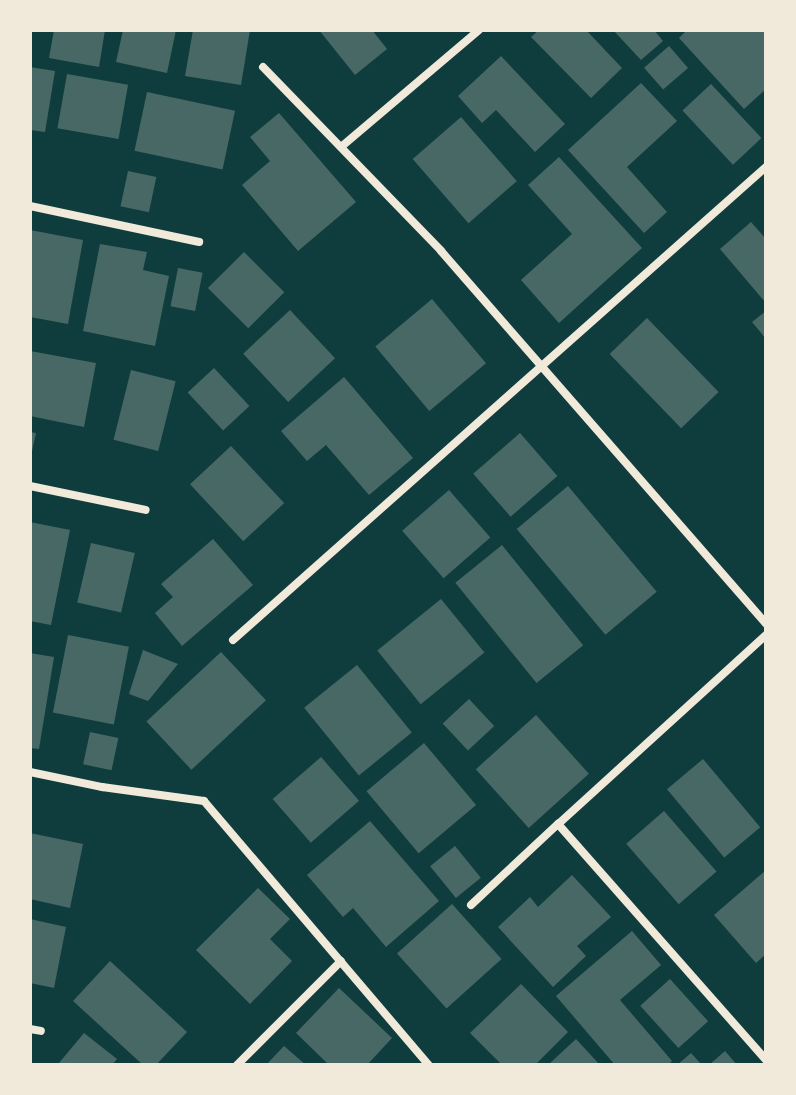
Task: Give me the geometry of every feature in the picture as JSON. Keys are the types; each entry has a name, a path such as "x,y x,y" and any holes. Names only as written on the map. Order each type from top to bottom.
{"street":[{"path":"341,147 479,30"},
{"path":"263,67 441,251 766,624"},
{"path":"233,640 766,167"},
{"path":"30,206 199,242"},
{"path":"30,486 146,510"},
{"path":"471,905 766,635"},
{"path":"30,772 102,787 204,801 429,1065"},
{"path":"558,824 766,1060"},
{"path":"237,1065 341,961"},
{"path":"30,1029 41,1031"}],"building":[{"path":"54,30 105,30 99,67 49,58"},
{"path":"123,30 176,30 167,73 116,62"},
{"path":"193,30 250,30 241,85 185,76"},
{"path":"319,30 372,30 387,49 355,75"},
{"path":"539,30 586,30 622,68 591,98 531,37"},
{"path":"613,30 654,30 663,41 641,60"},
{"path":"687,30 766,30 766,89 744,109 679,38"},
{"path":"669,46 688,68 663,90 644,68"},
{"path":"501,56 565,124 535,152 496,110 482,123 458,96"},
{"path":"30,67 55,71 45,132 30,130"},
{"path":"67,74 128,85 119,139 57,128"},
{"path":"641,83 677,121 627,167 667,212 644,233 568,150"},
{"path":"711,84 761,138 733,165 682,111"},
{"path":"147,92 235,111 223,169 135,151"},
{"path":"279,113 356,202 298,251 242,185 270,161 250,137"},
{"path":"461,117 517,181 468,223 413,159"},
{"path":"559,157 642,248 559,323 521,280 572,234 528,185"},
{"path":"128,171 156,177 149,212 121,206"},
{"path":"751,222 766,239 766,303 720,249"},
{"path":"30,230 83,240 68,324 30,317"},
{"path":"100,244 147,252 143,270 169,276 155,346 83,331"},
{"path":"244,252 284,292 248,328 208,288"},
{"path":"178,268 203,273 195,311 171,306"},
{"path":"432,299 486,363 429,411 375,347"},
{"path":"290,310 335,358 288,402 243,354"},
{"path":"766,311 766,339 752,322"},
{"path":"647,318 719,392 681,428 610,354"},
{"path":"30,351 96,363 84,427 30,416"},
{"path":"214,368 249,406 223,431 188,393"},
{"path":"131,370 176,381 158,451 114,440"},
{"path":"344,377 413,458 369,495 326,445 307,461 281,431"},
{"path":"30,432 36,433 31,456 30,456"},
{"path":"520,433 557,476 511,517 473,474"},
{"path":"231,446 284,503 243,541 190,484"},
{"path":"568,486 657,592 605,635 517,529"},
{"path":"449,490 490,538 444,578 402,531"},
{"path":"30,522 70,530 51,625 30,621"},
{"path":"213,539 253,585 182,646 155,613 173,597 161,584"},
{"path":"91,543 135,553 121,613 77,602"},
{"path":"502,545 583,645 537,683 455,583"},
{"path":"441,599 484,653 421,704 377,651"},
{"path":"68,635 129,647 114,724 53,713"},
{"path":"143,650 178,664 148,701 129,694"},
{"path":"221,652 266,700 191,770 146,722"},
{"path":"30,653 54,657 39,749 30,748"},
{"path":"357,665 412,733 359,775 304,708"},
{"path":"469,699 494,726 468,751 443,724"},
{"path":"536,715 589,774 529,828 476,769"},
{"path":"90,732 118,738 112,770 83,764"},
{"path":"424,743 476,805 419,853 367,791"},
{"path":"321,757 359,801 311,843 273,799"},
{"path":"703,759 760,827 724,857 667,789"},
{"path":"664,811 716,871 679,904 626,844"},
{"path":"370,821 439,901 386,947 353,908 343,917 307,875"},
{"path":"30,833 83,844 70,908 30,899"},
{"path":"455,846 481,878 456,898 430,866"},
{"path":"766,870 766,954 756,963 714,915"},
{"path":"572,875 611,917 577,946 586,956 553,987 498,927 530,897 538,907"},
{"path":"258,888 290,919 270,939 292,961 250,1004 196,950"},
{"path":"452,904 502,959 447,1009 397,954"},
{"path":"30,919 66,927 54,988 30,983"},
{"path":"632,931 661,965 620,1000 672,1061 668,1065 615,1065 556,996"},
{"path":"110,961 187,1032 156,1065 143,1065 73,1001"},
{"path":"670,979 708,1021 678,1048 640,1006"},
{"path":"521,984 568,1032 535,1065 502,1065 470,1033"},
{"path":"339,988 392,1038 367,1065 329,1065 296,1033"},
{"path":"84,1033 117,1059 112,1065 59,1063"},
{"path":"576,1039 600,1065 548,1065"},
{"path":"284,1046 306,1065 266,1065"},
{"path":"725,1051 737,1065 709,1065"},
{"path":"691,1053 702,1065 677,1065"}]}
